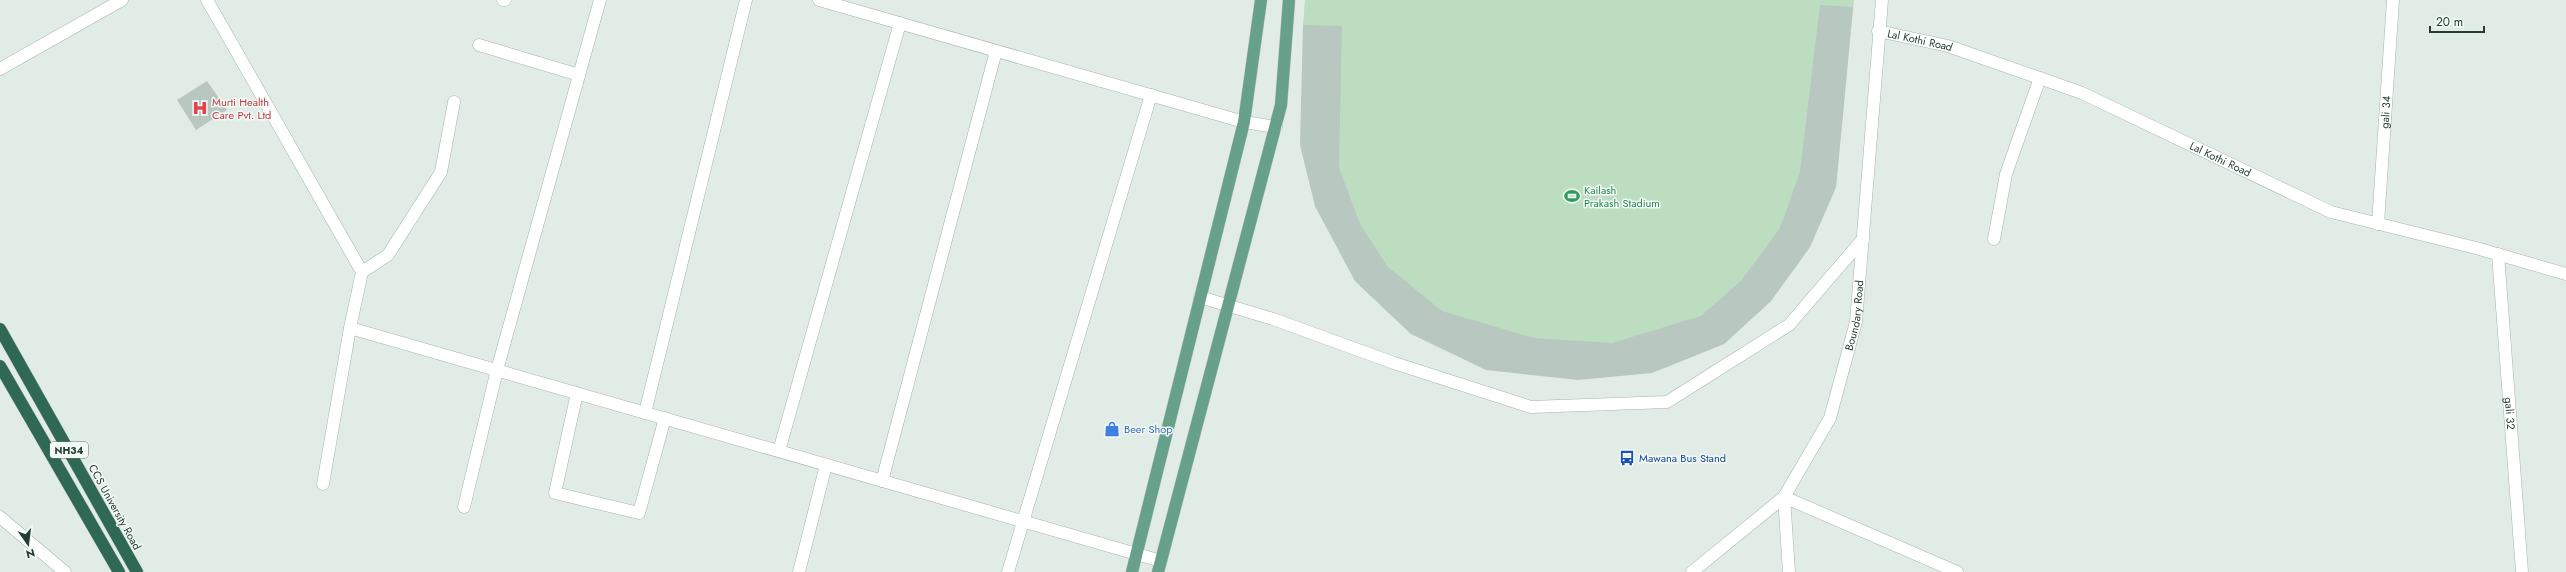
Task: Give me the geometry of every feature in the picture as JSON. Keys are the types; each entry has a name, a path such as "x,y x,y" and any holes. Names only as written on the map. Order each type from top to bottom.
{"highway":[{"name":"CCS University Road","path":"0,329 137,572"},
{"name":"NH34","path":"0,366 119,572"}],"main road":[{"path":"1132,572 1244,122 1261,0"},
{"path":"1160,566 1276,127 1281,105 1289,0"}],"street":[{"path":"0,70 122,0"},
{"path":"207,0 362,272 350,328 323,484"},
{"path":"464,507 497,370 600,0"},
{"path":"645,413 746,0"},
{"path":"819,0 1244,122 1276,127"},
{"name":"Boundary Road","path":"1692,572 1784,496 1830,418 1856,322 1878,32 1882,0"},
{"name":"gali 34","path":"2378,224 2393,0"},
{"path":"779,451 900,23"},
{"name":"Lal Kothi Road","path":"1878,32 1948,46 2040,78 2089,97 2331,212 2498,254 2566,274"},
{"path":"479,45 579,75"},
{"path":"882,481 996,51"},
{"path":"1994,238 2006,174 2040,78"},
{"path":"1008,572 1152,95"},
{"path":"362,272 388,255 441,172 454,102"},
{"path":"1200,297 1285,323 1394,363 1531,407 1667,402 1789,325 1863,239"},
{"name":"gali 32","path":"2498,254 2522,572"},
{"path":"350,328 1136,554 1160,566"},
{"path":"577,393 555,493 639,513 665,418"},
{"path":"799,572 826,465"},
{"path":"1790,572 1784,496 1957,572"},
{"path":"0,517 66,572"}],"green space":[{"name":"Kailash Prakash Stadium","path":"1305,0 1854,0 1836,187 1810,247 1771,301 1724,344 1652,373 1411,334 1355,281 1315,206 1303,25"}],"building":[{"path":"1820,5 1853,7 1836,187 1810,247 1771,301 1724,344 1652,373 1578,380 1486,370 1411,334 1355,281 1315,206 1300,145 1303,25 1342,26 1339,168 1360,224 1387,266 1442,311 1534,338 1612,343 1701,316 1741,281 1780,228 1800,172"},
{"path":"207,81 227,110 196,130 177,100"}],"place":[{"name":"Murti Health Care Pvt. Ltd","path":"200,108"},
{"name":"Kailash Prakash Stadium","path":"1572,196"},
{"name":"Beer Shop","path":"1112,429"},
{"name":"Mawana Bus Stand","path":"1627,458"}]}
